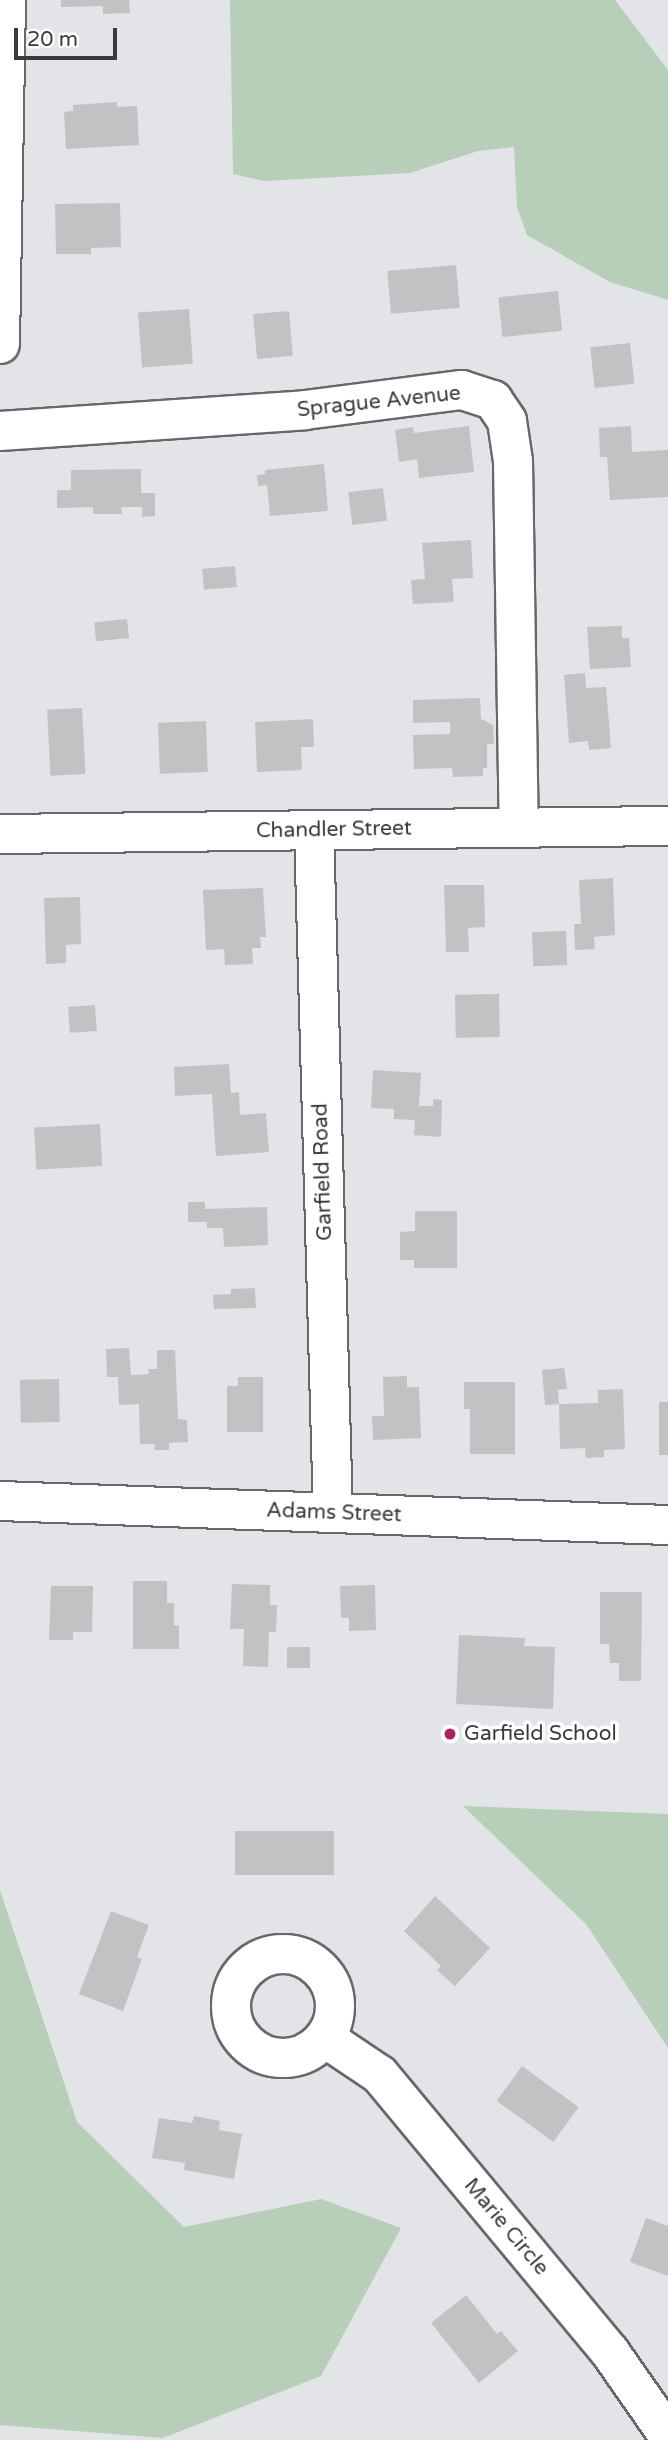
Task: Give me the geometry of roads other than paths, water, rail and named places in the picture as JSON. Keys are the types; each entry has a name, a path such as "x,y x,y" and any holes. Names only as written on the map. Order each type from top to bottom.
{"street":[{"path":"0,344 6,0"},
{"name":"Sprague Avenue","path":"0,431 305,410 462,390 492,400 507,421 513,461 519,828"},
{"name":"Chandler Street","path":"0,834 668,826"},
{"name":"Garfield Road","path":"314,830 333,1513"},
{"name":"Adams Street","path":"0,1501 668,1525"},
{"name":"Marie Circle","path":"325,2038 380,2075 610,2352 668,2435"}],"place":[{"name":"Garfield School","path":"450,1734"}]}
